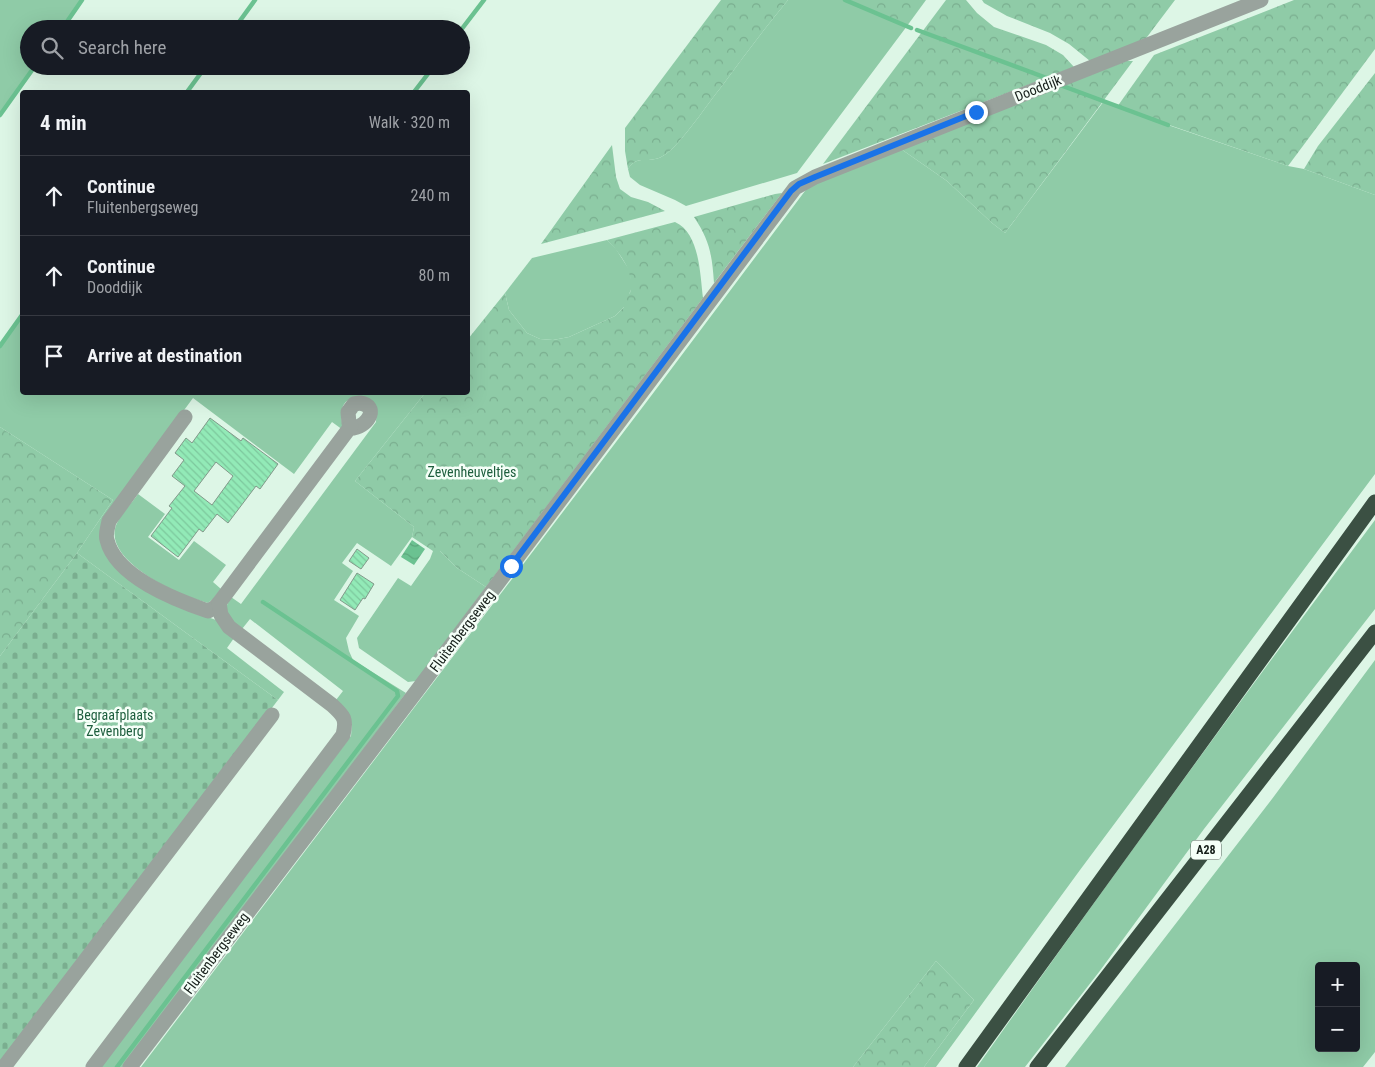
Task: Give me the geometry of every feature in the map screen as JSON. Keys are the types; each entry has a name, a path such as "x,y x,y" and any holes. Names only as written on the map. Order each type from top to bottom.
{"highway":[{"path":"966,1067 1375,502"},
{"name":"A28","path":"1037,1067 1375,632"}],"street":[{"name":"Dooddijk","path":"815,177 1261,0"},
{"name":"Fluitenbergseweg","path":"130,1067 422,684 791,191 799,184 815,177"},
{"path":"185,417 109,521 106,539 119,562 152,588 177,600 208,611 219,604 351,426"},
{"path":"93,1067 343,735 346,723 342,714 229,627 221,615 219,604"},
{"path":"4,1067 272,716"}],"green space":[{"path":"0,0 82,0 68,20 20,20 20,75 28,75 0,114"},
{"path":"721,0 788,0 693,125 674,147 660,157 634,162 628,169 625,151 625,128"},
{"path":"788,0 845,0 907,26 797,173 686,206 640,185 630,177 628,169 634,162 660,157 670,151 681,140"},
{"path":"845,0 926,0 907,26"},
{"path":"946,0 966,0 977,13 994,27 1046,45 1063,55 1074,67 823,164"},
{"path":"982,0 1175,0 1144,41 1090,61 1069,44 1050,33 1007,16"},
{"path":"1294,0 1375,0 1375,49 1288,166 1117,107 1154,55"},
{"path":"1126,61 1133,61 1005,233 947,181 901,149"},
{"path":"1375,73 1375,195 1304,169 1318,146"},
{"path":"1104,101 1168,125 1288,166 1304,169 1375,195 1375,474 936,1067 924,1067 974,1000 936,961 853,1067 141,1067 808,187 901,149 947,181 1005,233"},
{"path":"612,145 616,177 620,189 631,197 648,202 665,211 541,244"},
{"path":"782,193 714,283 709,248 704,234 694,217"},
{"name":"Zevenheuveltjes","path":"675,222 690,235 694,245 703,298 486,587 457,568 440,551 433,551 412,537 414,527 355,481 423,395 470,395 470,337 505,293 509,310 527,333 540,339 553,340 569,337 615,316 624,307 620,299 630,293 631,286 626,264 607,240"},
{"path":"607,240 616,249 630,271 632,287 624,307 615,316 569,337 553,340 540,339 527,333 509,310 505,293 532,258"},
{"path":"20,318 20,395 423,395 355,481 414,527 412,537 391,566 357,543 342,563 353,571 334,600 359,616 346,638 353,660 406,693 126,1067 100,1067 351,736 352,724 336,700 343,691 250,619 242,629 230,619 226,607 231,597 241,604 376,422 376,411 371,401 366,398 356,397 346,401 342,411 343,430 332,422 294,474 193,398 104,519 101,539 175,605 216,620 234,638 227,648 284,692 278,700 77,553 113,500 0,427 0,345"},
{"path":"0,427 113,500 77,553 0,656"},
{"path":"138,494 165,514 148,537 179,560 194,541 226,565 213,582 221,589 208,603 159,583 137,568 120,550 115,539 116,525"},
{"path":"1375,520 1375,609 1204,829 1099,972 1025,1067 977,1067 1174,792"},
{"path":"433,551 440,551 457,568 486,587 416,681 408,682 359,648 357,638 398,578 411,586 430,559"},
{"name":"Begraafplaats Zevenberg","path":"77,553 278,700 0,1062 0,656"},
{"path":"1375,660 1375,1052 1363,1067 1065,1067 1272,799"},
{"path":"936,961 974,1000 924,1067 853,1067"}],"water":[{"path":"412,540 425,549 414,565 401,557"}],"building":[{"path":"210,418 241,441 243,438 278,464 260,489 256,486 228,523 217,514 203,532 199,529 178,557 151,536 172,508 169,506 185,486 172,476 184,460 175,453 186,438 192,443","holes":["216,462 233,476 212,505 194,491"]},
{"path":"357,549 369,558 361,569 349,561"},
{"path":"357,573 374,584 365,599 363,598 355,610 340,600"}],"waterway":[{"path":"68,20 82,0"},
{"path":"241,20 255,0"},
{"path":"469,20 484,0"},
{"path":"845,0 911,28"},
{"path":"917,30 1052,80"},
{"path":"0,115 29,75"},
{"path":"188,90 199,75"},
{"path":"416,90 427,75"},
{"path":"1060,85 1168,125"},
{"path":"0,346 20,318"},
{"path":"117,1067 398,696 397,691 263,602"}],"route":[{"path":"511,566 791,191 799,184 815,177 976,112"}]}
